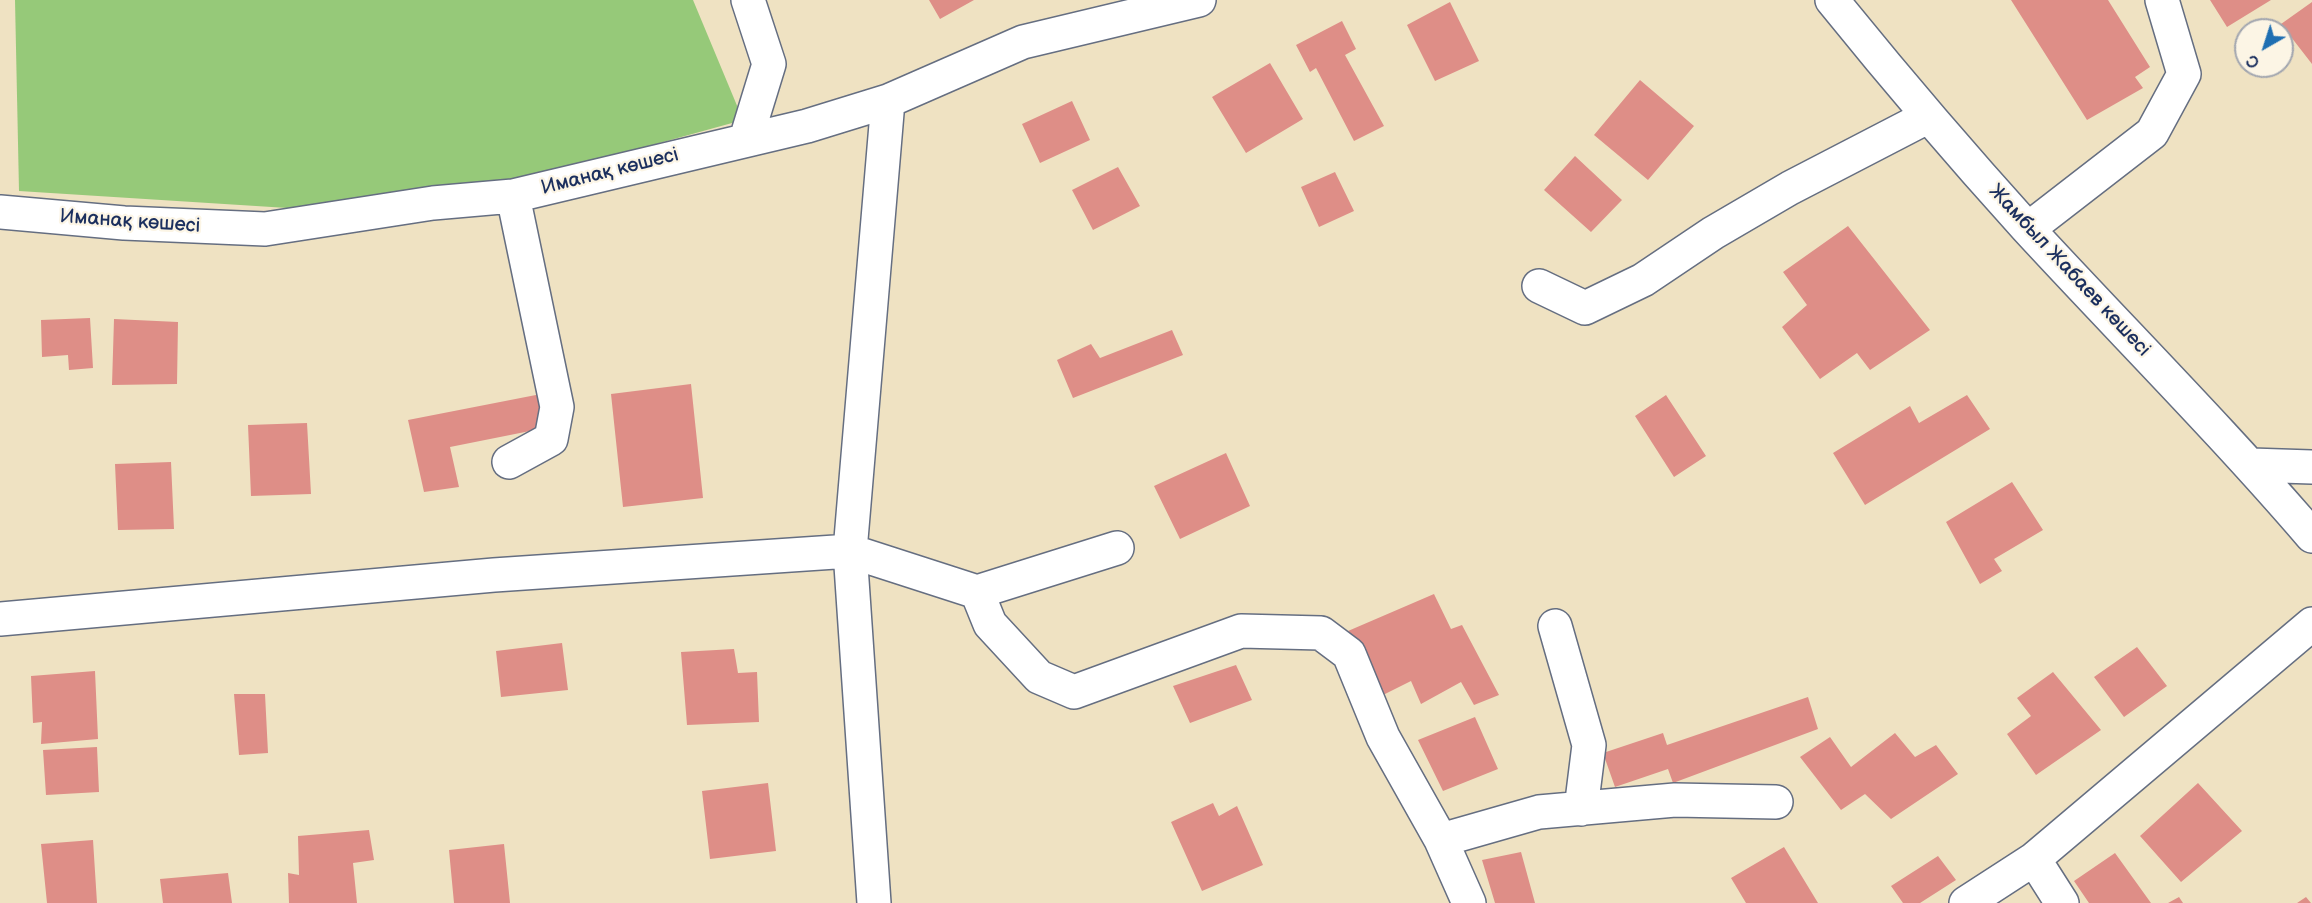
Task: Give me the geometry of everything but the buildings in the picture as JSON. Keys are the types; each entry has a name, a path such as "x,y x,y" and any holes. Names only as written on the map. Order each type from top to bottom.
{"street":[{"path":"746,139 769,64 748,0"},
{"name":"Жамбыл Жабаев көшесі","path":"1832,0 1928,117 2028,229 2251,465 2312,536"},
{"path":"2028,229 2152,134 2184,74 2162,0"},
{"name":"Иманақ көшесі","path":"0,212 124,223 265,229 433,203 513,196 807,126 888,101 1023,42 1194,1"},
{"path":"874,903 849,551 888,101"},
{"path":"1539,286 1585,308 1643,280 1713,233 1790,188 1928,117"},
{"path":"510,462 551,439 557,407 513,196"},
{"path":"2251,465 2312,466"},
{"path":"0,619 494,575 849,551 977,592 1116,548"},
{"path":"977,592 990,624 1039,677 1074,692 1241,631 1321,633 1349,654 1383,737 1441,840 1469,903"},
{"path":"1966,903 2034,858 2312,624"},
{"path":"1555,626 1589,744 1581,809"},
{"path":"1441,840 1539,812 1675,800 1776,802"},
{"path":"2034,858 2062,903"}],"green space":[{"path":"15,0 693,0 743,120 398,215 19,191"}]}
